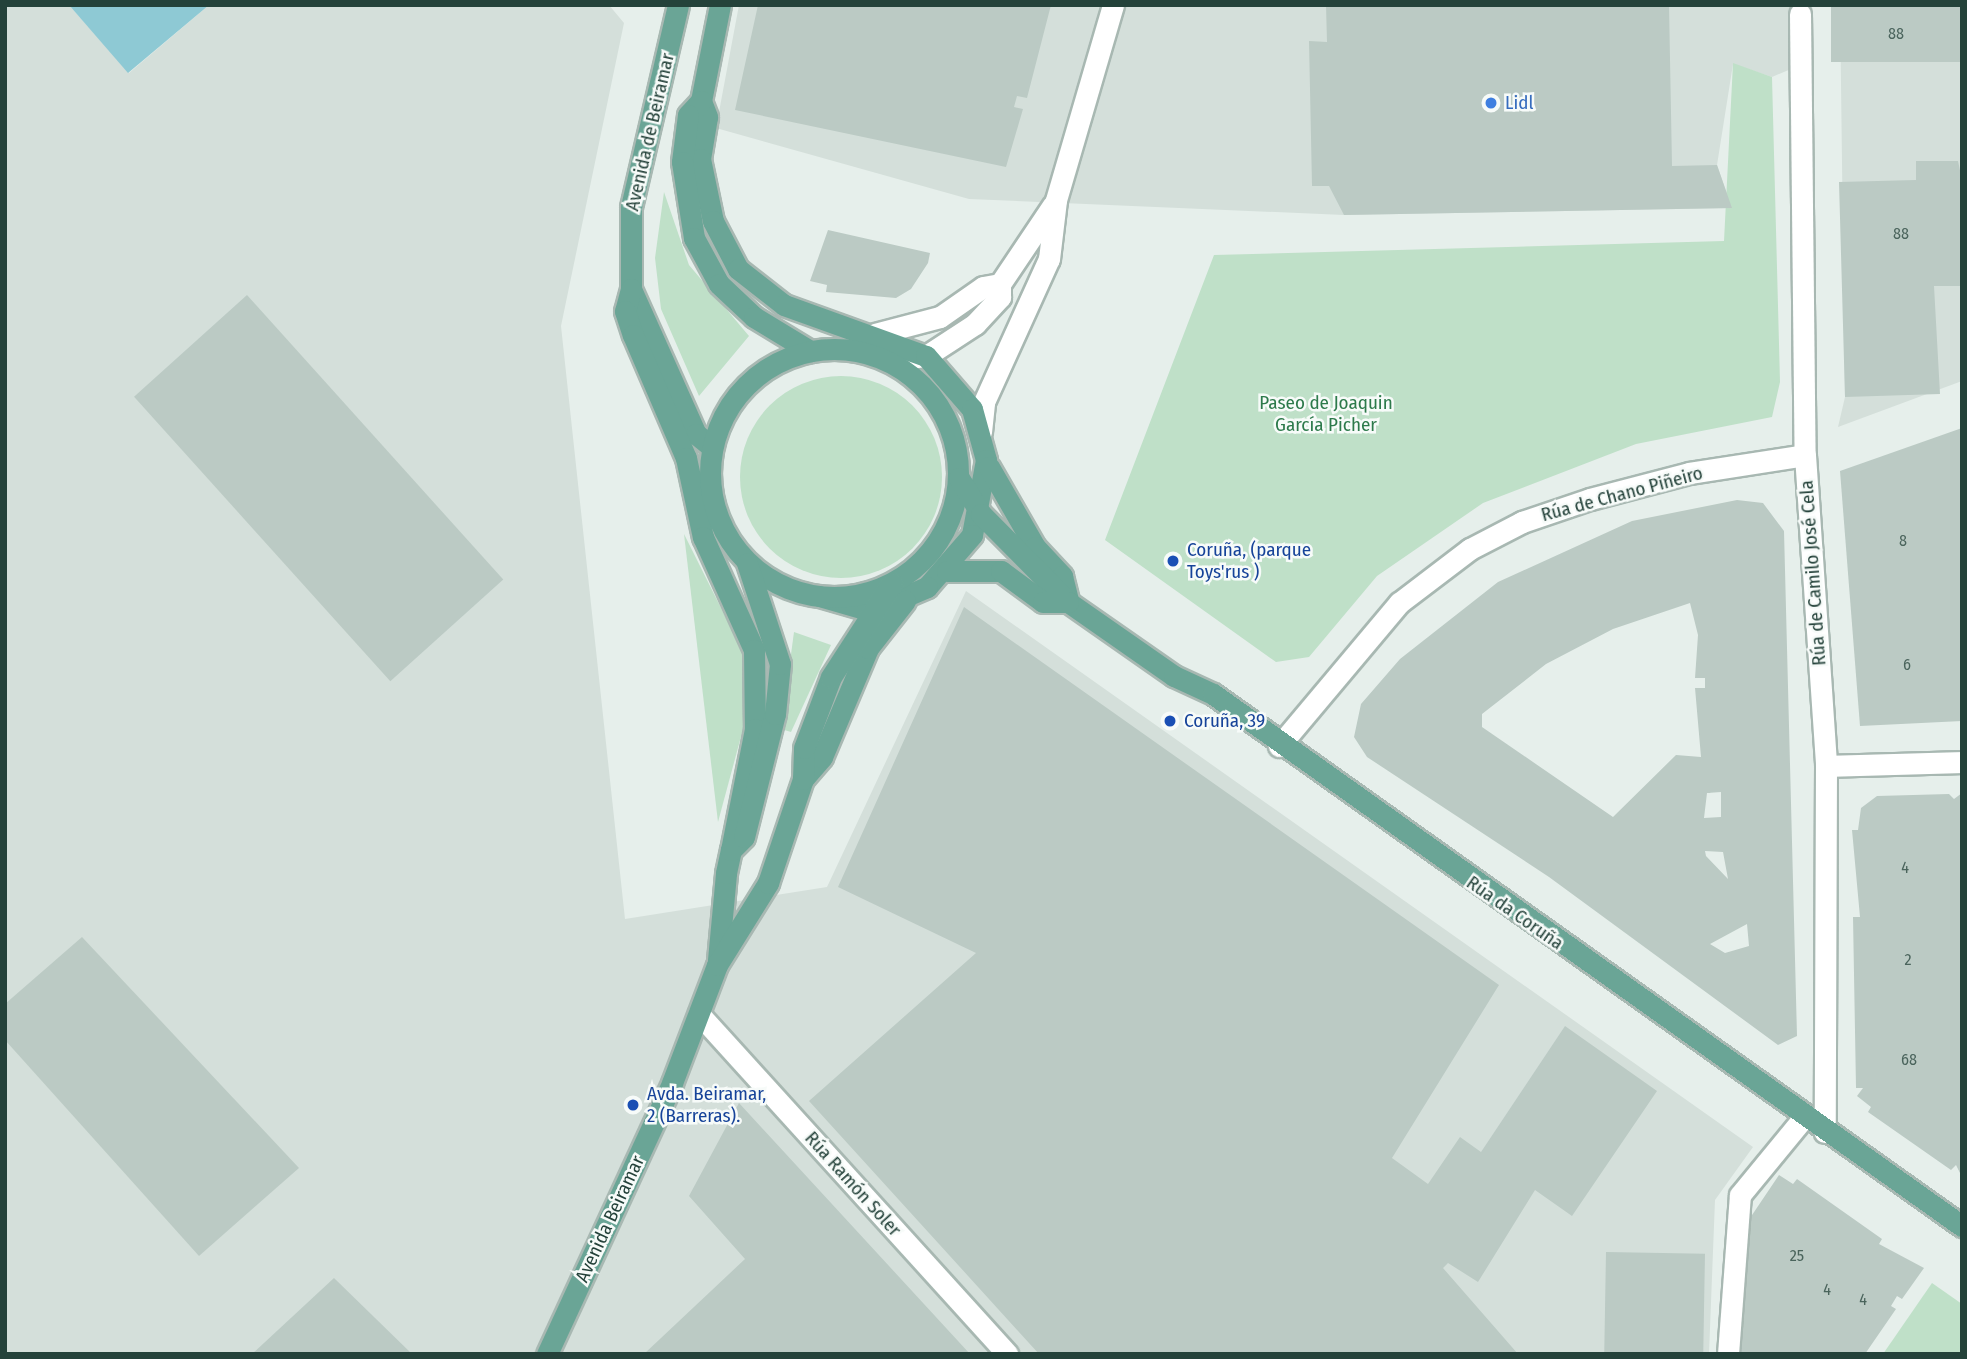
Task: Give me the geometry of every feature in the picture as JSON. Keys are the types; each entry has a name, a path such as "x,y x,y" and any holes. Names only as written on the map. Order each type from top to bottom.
{"main road":[{"name":"Avenida de Beiramar","path":"678,5 631,207 631,289 696,434 712,447"},
{"name":"Avenida de Beiramar","path":"720,5 701,101 703,185 713,221 738,269 784,305 829,325 875,334 926,356"},
{"name":"Avenida de Beiramar","path":"701,101 688,115 682,162 694,238 719,284 754,317 810,351"},
{"path":"631,289 625,311 633,335 686,458 703,537 754,650 755,729 730,832 732,850"},
{"path":"819,596 869,592 892,583 925,558 942,534 959,478 957,449 933,397 888,361 837,348 810,351 758,375 722,420 712,447 715,509 746,561 780,584 819,596 871,611 905,601 947,570 981,514 986,460 981,432 959,388 926,356"},
{"path":"986,460 1013,513 1062,576 1068,602"},
{"name":"Rúa da Coruña","path":"959,478 981,514 1068,602 1174,676 1213,694 1279,746 1962,1226"},
{"name":"Avenida Beiramar","path":"717,965 732,850 744,837 775,714 780,664 746,561"},
{"name":"Rúa da Coruña","path":"947,570 1001,571 1043,602 1068,602"},
{"name":"Avenida Beiramar","path":"547,1354 699,1014 717,965 768,883 803,779 804,748 831,677 871,611 892,583"},
{"name":"Avenida Beiramar","path":"803,779 822,757 868,648 905,601"}],"street":[{"path":"981,432 984,402 1049,259 1056,200 1112,5"},
{"name":"Rúa de Camilo José Cela","path":"1800,15 1805,455 1826,766 1825,1132"},
{"path":"888,361 926,356 975,324 1000,298 1000,284 1056,200"},
{"path":"875,334 940,317 984,287 1000,284"},
{"name":"Rúa de Chano Piñeiro","path":"1279,746 1399,603 1470,549 1590,499 1689,473 1805,455"},
{"path":"1826,766 1962,762"},
{"name":"Rúa Ramón Soler","path":"699,1014 1007,1354"},
{"path":"1728,1354 1740,1195 1804,1117"}],"shaded area":[{"path":"5,5 69,5 129,73 209,5 609,5 624,23 561,326 625,919 827,887 966,591 1753,1147 1715,1200 1709,1354 5,1354"},
{"path":"739,5 1805,5 1805,63 1772,77 1733,64 1717,165 1732,208 1344,215 969,199 716,128"},
{"path":"1840,5 1962,5 1962,381 1838,427 1845,397"}],"green space":[{"name":"Paseo de Joaquin García Picher","path":"1733,63 1772,77 1780,382 1772,417 1636,444 1483,503 1377,576 1309,657 1276,662 1105,540 1214,255 1724,241"},
{"path":"664,192 689,265 749,336 699,396 661,309 655,258"},
{"path":"841,376 880,384 913,405 934,438 942,477 934,516 913,549 880,570 841,578 802,570 769,549 748,516 740,477 748,438 769,405 802,384"},
{"path":"684,534 745,656 746,718 718,822"},
{"path":"794,632 831,645 791,732 781,729"},
{"path":"1932,1283 1962,1304 1962,1354 1883,1354"}],"water":[{"path":"69,5 209,5 128,73"}],"building":[{"path":"758,5 1051,5 1027,98 1017,96 1014,107 1023,109 1006,167 735,110"},
{"name":"Lidl","path":"1326,5 1669,5 1672,166 1717,165 1732,208 1344,215 1329,186 1312,186 1309,41 1327,42"},
{"path":"1831,5 1962,5 1962,62 1831,62"},
{"path":"1916,161 1958,161 1962,180 1962,286 1934,286 1940,394 1845,397 1839,182 1916,180"},
{"path":"828,230 930,253 928,263 911,289 896,298 826,292 827,285 810,281"},
{"path":"247,295 503,580 390,681 134,397"},
{"path":"1962,428 1962,721 1860,726 1840,471"},
{"path":"1737,500 1763,503 1784,531 1797,1036 1778,1045 1549,877 1367,757 1354,737 1361,704 1400,659 1498,582 1632,521","holes":["1690,603 1698,635 1695,678 1705,678 1705,688 1695,688 1701,757 1676,755 1613,817 1482,727 1482,714 1546,664 1613,629","1721,792 1721,817 1704,818 1707,793","1705,851 1723,852 1728,879 1706,856","1747,924 1749,946 1725,953 1710,944"]},
{"path":"964,607 1499,985 1392,1158 1428,1184 1460,1137 1481,1152 1565,1026 1657,1091 1572,1216 1535,1190 1478,1282 1448,1263 1443,1268 1518,1354 1039,1354 809,1101 976,953 838,887"},
{"path":"1962,793 1962,1177 1956,1165 1951,1170 1868,1112 1871,1107 1857,1096 1863,1088 1856,1088 1853,917 1860,917 1852,830 1858,830 1861,808 1877,796 1949,794 1954,799"},
{"path":"82,937 299,1168 199,1256 5,1040 5,1004"},
{"path":"739,1103 970,1354 644,1354 745,1259 689,1196"},
{"path":"1779,1175 1793,1184 1797,1179 1882,1239 1879,1244 1924,1268 1902,1299 1897,1296 1891,1306 1896,1309 1865,1354 1741,1354 1748,1221"},
{"path":"1606,1252 1705,1254 1703,1354 1604,1354"},
{"path":"334,1278 412,1354 252,1354"}],"place":[{"name":"Lidl","path":"1491,103"},
{"name":"Coruña, (parque Toys'rus )","path":"1173,561"},
{"name":"Coruña, 39","path":"1170,721"},
{"name":"Avda. Beiramar, 2 (Barreras).","path":"633,1105"}]}
